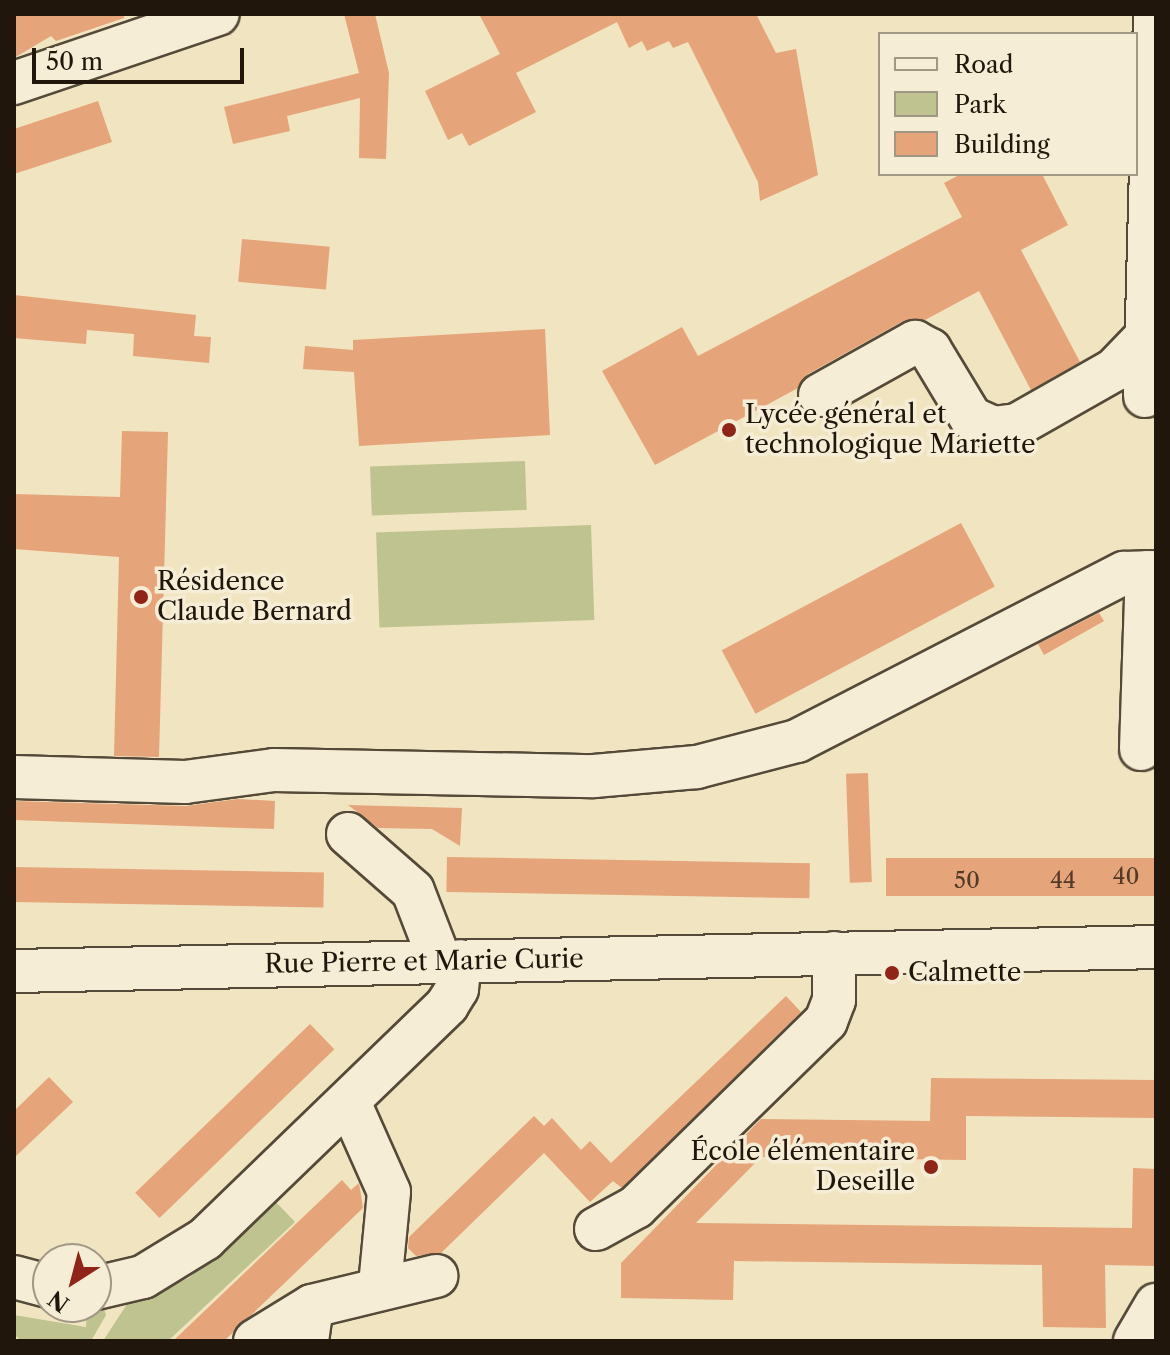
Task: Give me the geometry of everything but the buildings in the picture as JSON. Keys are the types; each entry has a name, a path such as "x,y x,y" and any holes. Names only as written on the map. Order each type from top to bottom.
{"street":[{"path":"14,83 218,14"},
{"path":"1145,396 1155,14"},
{"path":"820,395 915,342 930,350 971,418 993,428 1017,425 1114,370 1146,337"},
{"path":"14,777 185,782 274,770 594,776 697,767 797,741 1124,573 1151,572 1141,749"},
{"path":"112,1284 143,1277 189,1251 349,1102 447,1005 457,989 450,961 413,891 348,834"},
{"name":"Rue Pierre et Marie Curie","path":"14,971 1156,947"},
{"path":"596,1229 636,1207 826,1021 834,1000 834,953"},
{"path":"349,1102 389,1192 380,1286"},
{"path":"255,1341 309,1324 380,1286 436,1276"},
{"path":"1135,1341 1156,1305"}],"green space":[{"path":"525,461 527,510 372,515 370,466"},
{"path":"591,525 594,620 379,627 376,533"},
{"path":"274,1200 295,1222 168,1341 103,1341 127,1304 189,1278"},
{"path":"14,1315 32,1318 32,1323 86,1327 86,1323 101,1323 91,1341 21,1341 14,1334"}],"place":[{"name":"Lycée général et technologique Mariette","path":"729,430"},
{"name":"Résidence Claude Bernard","path":"141,597"},
{"name":"Calmette","path":"892,973"},
{"name":"École élémentaire Deseille","path":"931,1167"}]}
